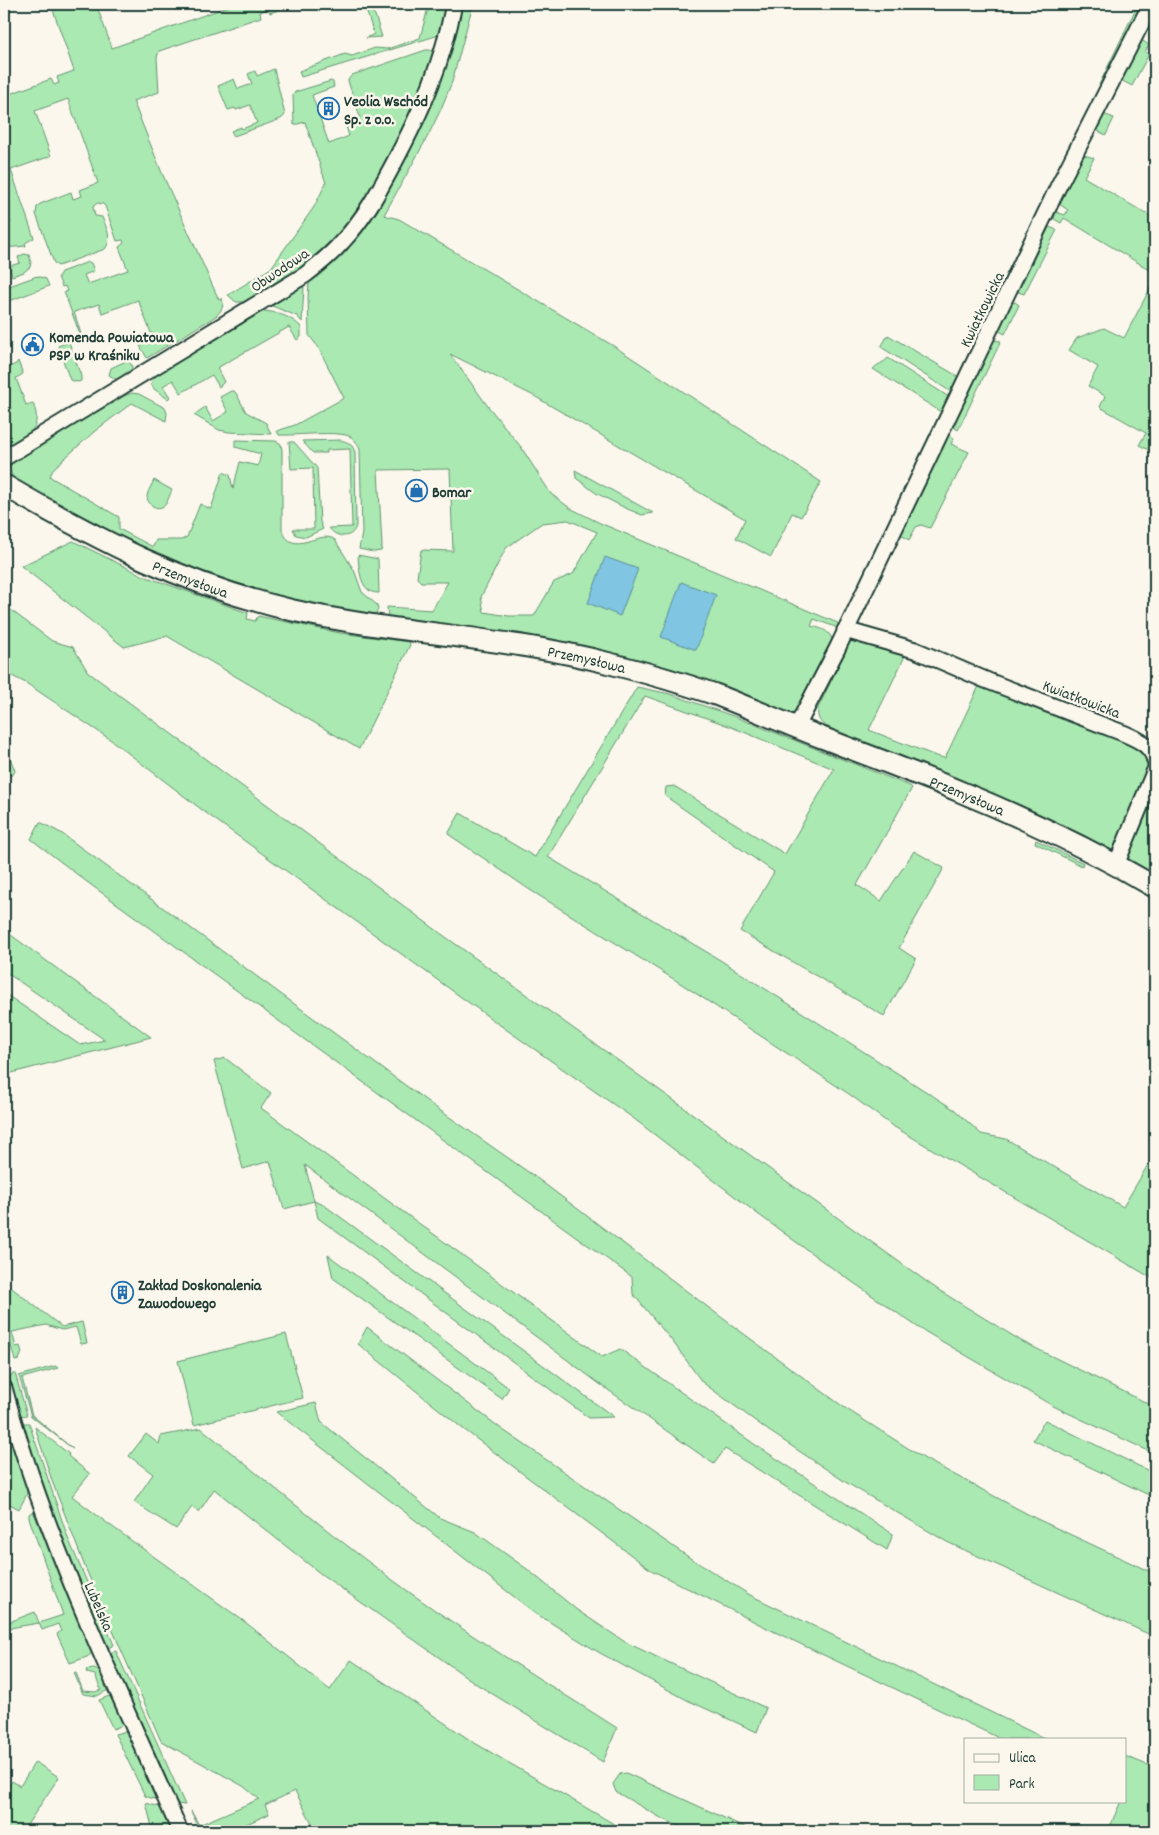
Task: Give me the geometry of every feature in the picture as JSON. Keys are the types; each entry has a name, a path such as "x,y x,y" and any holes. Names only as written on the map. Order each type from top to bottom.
{"main road":[{"name":"Przemysłowa","path":"4,485 106,542 153,565 224,591 275,606 324,616 517,644 580,656 714,694 964,793 1050,832 1155,887"}],"street":[{"name":"Obwodowa","path":"4,458 306,275 342,242 364,215 381,187 428,95 442,55 454,4"},
{"name":"Kwiatkowicka","path":"796,728 1058,187 1151,4"},
{"name":"Kwiatkowicka","path":"845,630 915,650 988,681 1123,733 1144,743 1154,755 1155,761"},
{"path":"1116,865 1155,770"},
{"name":"Lubelska","path":"4,1388 32,1481 65,1568 180,1831"}],"green space":[{"path":"51,4 96,4 112,48 235,4 296,4 270,13 268,9 260,12 261,17 159,51 157,58 159,92 133,101 162,173 219,300 222,298 223,304 216,316 147,358 140,346 153,338 138,300 102,313 99,304 74,312 81,337 64,292 67,291 65,286 62,287 58,277 61,272 88,262 91,263 94,271 84,275 88,284 128,270 119,247 124,243 123,240 117,241 105,206 97,203 93,207 95,216 102,217 108,233 109,237 105,249 58,266 54,263 36,214 37,207 40,204 71,192 73,199 82,196 80,190 98,183 68,99 35,111 51,156 11,170 34,238 25,243 26,246 4,248 4,226 11,223 4,203 4,96 51,79 54,85 59,83 57,77 74,71"},
{"path":"364,4 368,4 375,15 382,37 366,38 374,34"},
{"path":"429,4 447,4 441,31 436,36 301,77 299,71 345,54 352,56 375,48 387,49 420,38"},
{"path":"461,4 473,4 452,82 441,109 384,215 399,219 612,345 821,482 801,517 792,513 771,557 736,538 745,519 534,396 450,354 487,405 521,447 551,494 570,508 600,523 840,624 838,628 814,619 811,626 826,631 832,639 797,710 789,714 388,617 387,607 432,610 448,582 421,582 417,578 421,550 453,551 450,469 378,470 382,546 381,551 373,552 359,549 362,533 360,450 356,441 351,437 337,434 279,435 277,431 295,425 344,398 318,347 309,335 309,282 337,258 358,234 396,176 421,128 451,47","holes":["568,520 597,532 573,574 554,582 534,616 509,616 484,612 481,597 506,548 542,523"]},
{"path":"1138,4 1141,4 1100,86 1099,85"},
{"path":"1140,39 1149,45 1145,52 1149,54 1132,86 1119,79"},
{"path":"430,50 434,54 426,82 371,194 343,231 311,264 249,302 236,302 228,295 271,268 314,207 326,183 305,122 294,125 293,95 295,92 333,82 334,87 312,95 329,144 349,136 345,123 360,117 348,80 352,75"},
{"path":"274,69 285,115 281,119 234,136 231,131 257,123 250,105 236,110 235,108 228,110 218,86 234,79 238,89 252,84 248,74 255,71 257,76"},
{"path":"1103,114 1114,118 1106,135 1095,128"},
{"path":"1084,155 1094,158 1084,177 1155,219 1155,273 1064,218 1061,223 1054,219 1056,212 1065,215 1068,210 1059,204"},
{"path":"1049,227 1057,230 1024,294 1018,292 1018,290"},
{"path":"24,254 29,255 30,267 24,272 12,276 9,266 20,263 18,257"},
{"path":"37,276 46,279 49,286 4,303 4,288"},
{"path":"1155,279 1155,453 1139,445 1146,433 1100,407 1105,396 1088,386 1098,367 1069,350 1077,338 1104,328 1124,338"},
{"path":"304,287 302,322 297,316 272,306 300,288"},
{"path":"1015,302 1019,305 1005,334 998,329 1012,303"},
{"path":"264,311 279,314 293,320 301,327 301,337 297,340 289,327 217,368 224,382 219,387 212,375 181,393 173,380 163,386 170,397 168,399 154,389 151,384 155,375"},
{"path":"888,335 959,377 951,392 881,347"},
{"path":"993,340 1001,341 958,430 951,425"},
{"path":"69,342 81,376 81,381 78,382 70,380 58,346"},
{"path":"888,358 949,397 941,412 873,369"},
{"path":"128,360 132,366 131,373 117,380 109,375 111,368"},
{"path":"18,361 23,374 16,378 26,405 33,403 36,420 31,431 26,436 4,447 4,367 16,364"},
{"path":"231,391 236,393 246,412 266,423 271,434 219,430 194,415 205,407 213,421 228,412 220,397"},
{"path":"132,393 139,394 165,408 167,413 166,421 132,403 95,431 54,468 50,476 52,478 119,517 119,529 153,547 156,540 181,540 187,537 200,504 211,509 223,472 230,475 233,489 240,462 258,466 261,454 235,447 235,440 276,441 281,444 282,450 282,530 287,538 293,542 300,543 322,537 329,537 335,540 354,570 362,592 377,605 376,614 346,611 298,602 215,578 121,541 14,480 9,468 15,460 27,451"},
{"path":"948,434 954,438 951,444 969,452 930,528 921,525 916,527 909,540 898,533"},
{"path":"340,440 350,444 355,452 356,526 351,534 344,536 336,534 329,528 352,527 350,449 327,450 327,453 313,453 302,441"},
{"path":"289,442 294,442 317,468 320,522 323,529 306,537 296,535 293,529 314,529 313,468 291,469"},
{"path":"575,470 653,513 642,515 596,493 576,478"},
{"path":"154,480 172,490 165,505 159,508 153,506 147,499"},
{"path":"4,494 249,609 185,588 123,561 33,514 4,497"},
{"path":"73,541 144,576 248,613 247,619 255,621 258,616 340,633 409,642 410,645 359,749 167,636 124,647 21,566"},
{"path":"358,555 378,559 379,593 373,592 364,585 360,573"},
{"path":"4,605 52,641 73,647 88,672 443,935 937,1289 1023,1342 1155,1407 1155,1454 1053,1406 919,1328 755,1212 633,1118 504,1028 210,816 111,740 26,683 4,672"},
{"path":"861,640 905,656 869,730 936,756 945,758 980,684 1137,744 1152,762 1113,854 831,732 832,729 825,726 819,719 818,708 846,650 843,648 851,641"},
{"path":"637,687 670,694 733,716 910,786 912,788 857,885 881,901 914,851 944,868 899,948 916,959 884,1016 740,931 774,872 665,796 666,787 674,786 785,854 834,769 729,726 645,696 548,857 720,960 955,1110 981,1134 1006,1139 1123,1207 1155,1153 1155,1280 891,1125 849,1094 680,983 530,890 448,834 460,813 535,857"},
{"path":"4,735 5,744 15,771 12,776 4,771"},
{"path":"1147,806 1155,808 1155,877 1127,861 1125,857"},
{"path":"40,822 61,833 435,1107 534,1176 845,1408 925,1459 1035,1518 1155,1574 1155,1637 947,1542 847,1483 769,1431 702,1382 673,1342 633,1294 632,1277 87,882 31,839"},
{"path":"1036,840 1083,863 1082,866 1035,843"},
{"path":"4,930 151,1037 4,1075 4,993 80,1045 105,1040 4,971"},
{"path":"225,1058 271,1093 261,1108 602,1357 620,1349 757,1446 893,1534 887,1550 725,1449 714,1464 601,1385 305,1165 314,1201 284,1209 270,1161 243,1169 214,1061"},
{"path":"314,1201 324,1205 614,1417 589,1418 318,1218"},
{"path":"328,1255 509,1388 502,1399 333,1278"},
{"path":"4,1282 62,1327 82,1322 87,1343 81,1344 76,1327 62,1330 46,1325 12,1332 16,1347 20,1346 22,1352 19,1360 15,1361 4,1318"},
{"path":"367,1327 503,1430 690,1558 750,1595 1044,1738 999,1738 775,1632 651,1570 462,1428 358,1344"},
{"path":"286,1334 303,1398 194,1425 178,1361"},
{"path":"55,1366 58,1368 22,1378 32,1415 73,1449 31,1416 19,1376"},
{"path":"15,1373 27,1415 20,1416 10,1380 11,1375"},
{"path":"316,1403 321,1422 440,1518 475,1532 527,1569 577,1610 625,1642 766,1708 757,1732 687,1700 600,1653 535,1613 276,1412"},
{"path":"4,1416 26,1486 27,1494 19,1509 4,1501"},
{"path":"1045,1420 1155,1474 1155,1498 1033,1440"},
{"path":"22,1423 29,1423 68,1538 114,1645 108,1648 53,1516"},
{"path":"35,1427 69,1454 68,1456 90,1474 72,1496 245,1622 330,1690 351,1660 473,1742 626,1831 322,1831 320,1827 315,1829 295,1791 265,1805 269,1814 231,1831 219,1831 217,1827 200,1831 191,1811 199,1825 259,1799 243,1786 161,1741 85,1567 52,1481"},
{"path":"201,1428 331,1533 412,1594 617,1728 603,1762 478,1685 321,1574 214,1489 199,1512 192,1507 176,1529 134,1502 153,1474 129,1456 146,1434 159,1444 161,1436"},
{"path":"33,1511 92,1653 87,1657 70,1663 57,1634 61,1631 58,1624 42,1630 39,1623 63,1615 29,1518 29,1514"},
{"path":"35,1612 39,1623 4,1629 4,1624"},
{"path":"116,1651 185,1805 177,1804 110,1653"},
{"path":"95,1669 101,1673 108,1690 97,1696 83,1694 74,1673 76,1673 83,1691 95,1692 101,1690 95,1675 87,1673 86,1670"},
{"path":"109,1696 123,1722 123,1725 113,1729 99,1700"},
{"path":"126,1731 154,1799 145,1796 115,1734"},
{"path":"1126,1756 1155,1768 1154,1831 1108,1831 1121,1802 1126,1802"},
{"path":"35,1762 59,1777 23,1831 4,1831 4,1793 12,1781 20,1786"},
{"path":"626,1773 753,1831 690,1831 661,1818 616,1792 613,1784 620,1774"},
{"path":"146,1803 160,1807 171,1831 153,1831"}],"water":[{"path":"605,557 638,569 620,616 588,603"},
{"path":"681,582 716,595 696,650 661,637"}],"place":[{"name":"Veolia Wschód Sp. z o.o.","path":"328,109"},
{"name":"Komenda Powiatowa PSP w Kraśniku","path":"33,345"},
{"name":"Bomar","path":"416,491"},
{"name":"Zakład Doskonalenia Zawodowego","path":"122,1293"}]}
